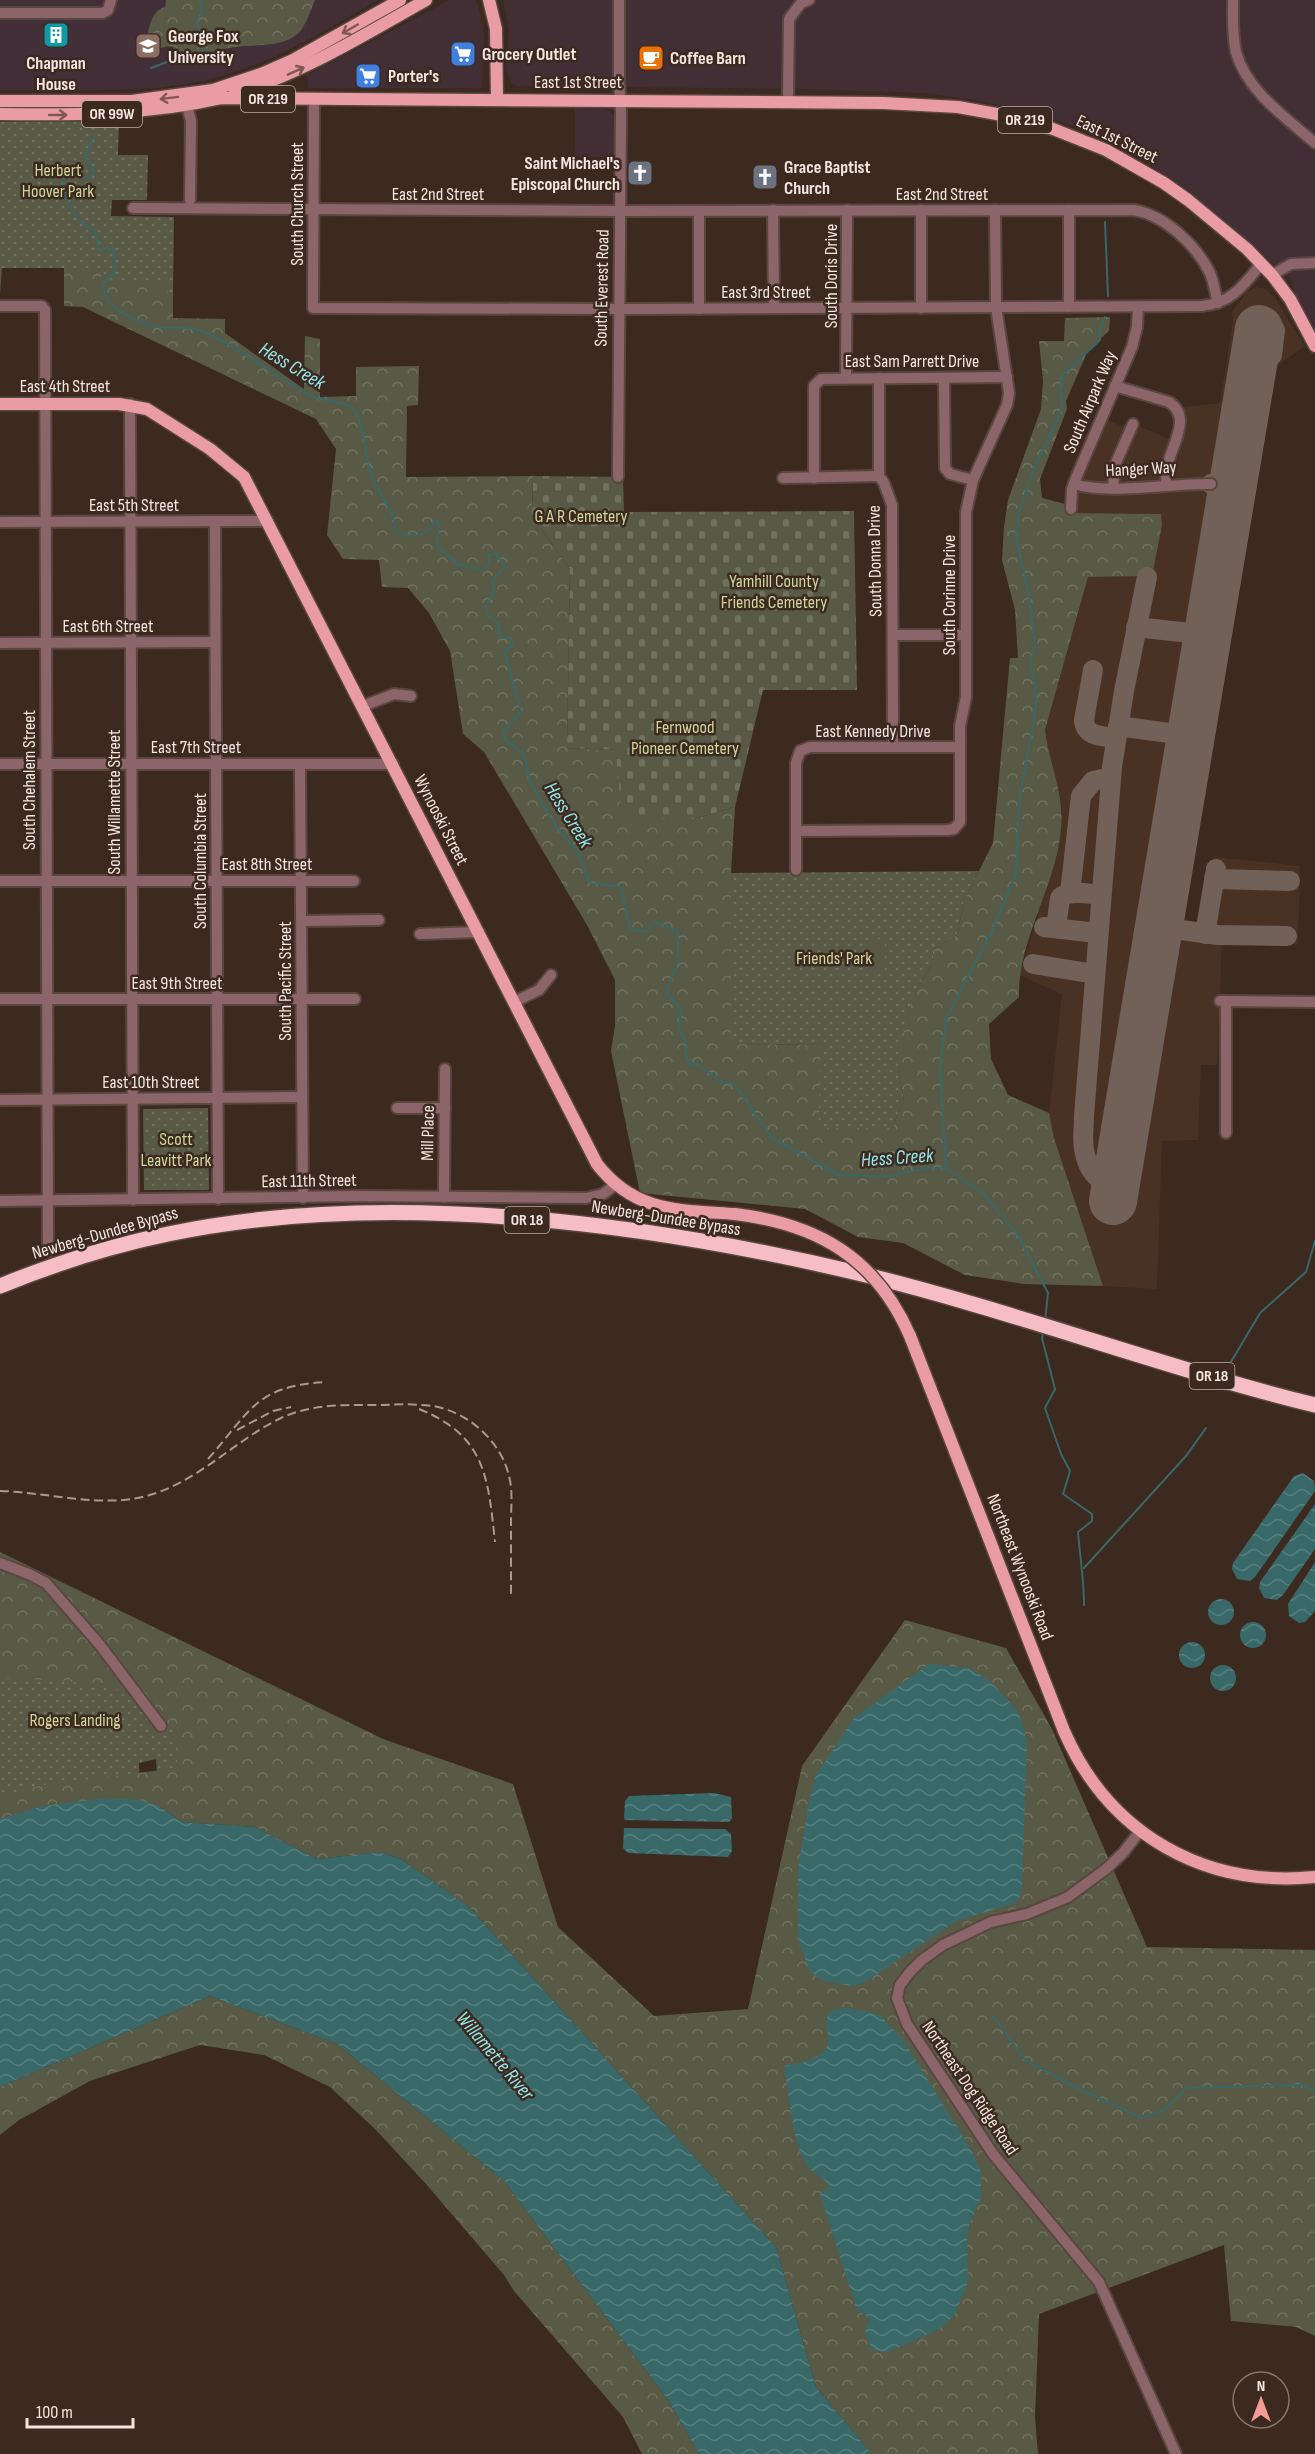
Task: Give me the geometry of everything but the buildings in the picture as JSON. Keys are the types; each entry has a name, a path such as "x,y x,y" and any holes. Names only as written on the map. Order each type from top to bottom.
{"highway":[{"name":"Newberg-Dundee Bypass","path":"0,1286 66,1261 138,1241 200,1228 295,1216 364,1213 467,1216 573,1224 675,1237 804,1262 911,1288 1315,1406"}],"main road":[{"name":"OR 99W","path":"224,92 292,60 400,0"},
{"name":"OR 99W","path":"224,92 298,70 426,0"},
{"path":"489,0 496,29 498,100"},
{"name":"East 1st Street","path":"0,114 114,114 187,106 224,92"},
{"name":"East 1st Street","path":"2,102 132,101 224,92 314,100 788,100 957,107 1018,118 1053,129 1106,150 1164,183 1247,249 1272,275 1290,299 1297,314"},
{"name":"East 1st Street","path":"1230,237 1297,314"},
{"name":"OR 219","path":"1297,314 1315,346"},
{"name":"East 4th Street","path":"0,404 130,404"},
{"name":"Wynooski Street","path":"130,404 147,409 167,420 230,463 244,477 597,1164 615,1185 636,1199 668,1209 735,1214"},
{"name":"Northeast Wynooski Road","path":"735,1214 791,1224 815,1234 848,1254 881,1286 896,1306 910,1336 1069,1742 1091,1780 1109,1803 1140,1831 1186,1858 1214,1869 1262,1878 1315,1877"}],"street":[{"name":"South Everest Road","path":"618,477 619,0"},
{"path":"1233,0 1233,29 1240,64 1247,77 1266,99 1315,143"},
{"path":"788,100 789,19 805,2"},
{"path":"0,13 103,13 109,5"},
{"name":"South Church Street","path":"313,308 314,100"},
{"path":"187,106 191,122 190,200"},
{"name":"East 2nd Street","path":"132,208 620,211 1134,210 1160,218 1174,228 1205,264 1212,278 1218,303"},
{"path":"773,210 774,308"},
{"name":"South Doris Drive","path":"846,378 847,210"},
{"path":"921,210 921,308"},
{"name":"South Corinne Drive","path":"796,831 954,829 960,817 960,726 966,697 966,521 973,480 1006,405 1009,393 996,307 995,210"},
{"path":"1069,210 1069,307"},
{"path":"699,211 699,309"},
{"path":"1272,275 1291,264 1315,263"},
{"path":"1218,303 1237,294 1257,269"},
{"name":"East 3rd Street","path":"313,308 1138,307 1202,306 1218,303"},
{"name":"South Chehalem Street","path":"0,306 42,306 45,310 45,881 48,1251"},
{"name":"South Airpark Way","path":"1071,509 1074,484 1135,337 1138,307"},
{"name":"East Sam Parrett Drive","path":"814,478 814,390 818,381 826,378 1007,377"},
{"name":"South Donna Drive","path":"879,378 879,476 892,505 893,747"},
{"path":"944,378 945,468 950,474 973,480"},
{"path":"1115,386 1175,406 1179,415 1179,432 1169,460 1166,485"},
{"name":"South Willamette Street","path":"130,404 132,1200"},
{"path":"1113,487 1115,465 1133,424"},
{"path":"783,478 879,476"},
{"name":"Hanger Way","path":"1074,484 1083,487 1211,484"},
{"name":"East 5th Street","path":"0,522 268,521"},
{"name":"South Columbia Street","path":"215,522 218,1199"},
{"path":"893,635 966,635"},
{"name":"East 6th Street","path":"0,643 215,642"},
{"path":"363,706 394,694 411,696"},
{"name":"East Kennedy Drive","path":"796,870 796,763 800,751 810,747 960,747"},
{"name":"East 7th Street","path":"0,764 393,764"},
{"name":"South Pacific Street","path":"300,764 303,1198"},
{"name":"East 8th Street","path":"0,881 354,881"},
{"path":"301,921 379,920"},
{"path":"420,934 478,932"},
{"path":"514,1002 538,990 550,975"},
{"name":"East 9th Street","path":"0,999 355,999"},
{"path":"1226,1133 1223,1001 1315,1002"},
{"name":"Mill Place","path":"444,1197 445,1069"},
{"name":"East 10th Street","path":"0,1100 302,1097"},
{"path":"397,1108 445,1108"},
{"name":"East 11th Street","path":"0,1201 586,1198 603,1194 615,1185"},
{"path":"0,1563 46,1583 100,1645 161,1726"},
{"name":"Northeast Dog Ridge Road","path":"1140,1831 1123,1853 1106,1869 1068,1897 1027,1914 991,1922 943,1945 922,1959 900,1985 897,1998 907,2024 993,2154 1099,2282 1176,2454"}],"shaded area":[{"name":"George Fox University","path":"0,0 311,0 306,41 277,56 204,81 158,88 0,90"},
{"path":"311,0 378,0 306,41"},
{"path":"450,0 475,0 479,9 484,33 482,88 308,88 307,75"},
{"path":"503,0 1315,0 1315,328 1296,296 1291,279 1223,219 1186,189 1147,163 1105,140 1064,123 1022,110 926,93 804,89 517,86 511,83 506,68 509,31"},
{"path":"575,109 602,109 616,116 615,153 611,157 575,157"},
{"path":"1256,287 1266,289 1276,300 1305,346 1272,370 1262,388 1172,919 1201,925 1214,857 1300,866 1298,944 1222,942 1217,1065 1201,1065 1198,1140 1162,1141 1157,1289 1103,1286 1054,1138 1049,1113 1062,994 1019,975 1054,863 1061,831 1062,805 1048,755 1045,730 1088,577 1151,576 1161,514 1074,513 1076,495 1080,477 1107,420 1122,426 1130,422 1181,444 1185,429 1183,407 1220,403 1233,321 1232,312 1247,291"}],"green space":[{"path":"166,0 315,0 302,29 287,40 278,43 239,46 216,52 198,61 182,63 173,47 168,46 150,51 145,47 153,18 160,9 165,7"},
{"name":"Herbert Hoover Park","path":"119,121 118,155 148,155 147,200 112,200 111,216 174,217 173,296 168,296 167,281 101,281 100,268 2,268 0,294 0,122"},
{"path":"64,268 101,268 101,281 168,281 168,295 173,296 173,318 225,319 225,333 304,389 305,336 320,339 320,397 356,396 356,367 419,366 418,405 407,406 406,477 533,476 532,516 570,569 567,748 616,750 697,818 735,807 731,873 731,1044 820,1045 819,1128 892,1128 904,1100 898,1069 906,1015 919,984 933,964 933,950 957,935 964,901 993,843 1010,658 1018,658 1015,610 1002,560 1004,527 1008,500 1041,409 1043,381 1039,341 1064,341 1065,318 1110,317 1109,331 1088,350 1066,401 1067,409 1040,479 1042,498 1065,504 1074,513 1161,514 1162,525 1152,576 1088,577 1045,730 1061,804 1058,850 1024,954 1019,997 989,1024 991,1059 1008,1095 1049,1113 1054,1138 1103,1286 1024,1284 965,1275 903,1243 858,1237 805,1209 640,1193 611,1051 615,1026 615,980 587,925 484,752 463,734 450,651 429,613 408,588 382,587 379,560 343,559 327,535 336,449 316,419 83,307 64,306"},
{"path":"533,476 623,477 624,512 854,511 857,690 763,690 735,807 697,818 622,819 616,750 567,748 570,569 532,516"},
{"name":"Friends' Park","path":"979,871 964,901 957,935 933,950 933,964 919,984 898,1069 904,1100 892,1128 819,1128 819,1045 731,1044 731,873"},
{"path":"868,939 885,939 885,970 868,970"},
{"name":"Scott Leavitt Park","path":"208,1108 209,1190 144,1190 143,1109"},
{"path":"0,1552 383,1739 513,1784 558,1927 654,2016 748,2009 802,1766 905,1620 1006,1648 1052,1729 1147,1947 1315,1950 1315,2336 1296,2327 1231,2321 1224,2245 1039,2314 1035,2417 1038,2454 872,2454 816,2387 776,2247 468,1906 401,1859 379,1852 317,1859 255,1827 182,1822 159,1806 43,1806 0,1819 0,1797 43,1785 169,1769 178,1772 176,1733 143,1694 68,1681 0,1678"},
{"name":"Rogers Landing","path":"0,1556 169,1709 192,1787 159,1806 156,1759 139,1763 140,1800 0,1819"},
{"path":"210,1996 337,2044 504,2181 668,2400 699,2454 642,2454 623,2417 514,2291 504,2275 426,2184 376,2130 330,2087 264,2055 200,2045 90,2081 19,2120 0,2135 0,2087"}],"water":[{"path":"1303,1473 1314,1481 1315,1491 1255,1577 1250,1581 1237,1579 1232,1569 1233,1563 1294,1476"},
{"path":"1315,1504 1315,1549 1283,1595 1277,1600 1264,1598 1259,1588 1260,1582"},
{"path":"1315,1562 1315,1611 1305,1622 1299,1623 1289,1616 1288,1604"},
{"path":"1221,1599 1230,1603 1234,1612 1230,1621 1221,1625 1212,1621 1208,1612 1212,1603"},
{"path":"1253,1622 1262,1626 1266,1635 1262,1644 1253,1648 1244,1644 1240,1635 1244,1626"},
{"path":"1192,1642 1201,1646 1205,1655 1201,1664 1192,1668 1183,1664 1179,1655 1183,1646"},
{"path":"929,1664 969,1668 990,1681 1015,1708 1022,1721 1027,1743 1022,1886 1019,1899 1013,1904 956,1921 865,1982 851,1986 821,1980 809,1970 798,1937 798,1869 809,1801 816,1775 854,1718"},
{"path":"1223,1665 1232,1669 1236,1678 1232,1687 1223,1691 1214,1687 1210,1678 1214,1669"},
{"path":"714,1793 731,1797 732,1818 729,1822 625,1820 624,1818 625,1801 629,1796"},
{"name":"Willamette River","path":"107,1798 140,1800 159,1806 182,1822 255,1827 317,1859 379,1852 401,1859 468,1906 776,2247 816,2387 872,2454 699,2454 668,2400 504,2181 337,2044 210,1996 0,2087 0,1819 43,1806"},
{"path":"624,1828 725,1829 731,1834 732,1851 728,1857 628,1853 623,1848"},
{"path":"846,2008 871,2012 882,2017 903,2040 970,2148 980,2169 981,2197 969,2225 967,2236 968,2282 954,2316 939,2329 888,2352 872,2350 865,2331 870,2318 857,2310 820,2194 828,2188 828,2184 807,2166 797,2141 784,2066 808,2061 821,2054 828,2041 827,2019 829,2014"}],"waterway":[{"name":"Hess Creek","path":"151,68 183,56 202,53 204,45 197,21 202,11 201,0"},
{"name":"Hess Creek","path":"94,136 85,156 92,166 93,173 89,177 81,177 73,169 67,169 63,184 70,207 78,219 94,231 100,250 112,248 114,250 115,271 102,285 108,300 130,317 150,325 183,327 213,336 312,396 353,409 360,420 370,473 391,512 394,529 405,535 419,535 427,531 437,520 439,524 437,546 459,565 483,570 489,565 489,555 495,553 505,565 493,581 494,593 485,606 489,617 497,622 501,638 512,638 512,646 504,651 521,711 503,733 505,740 521,751 527,765 529,779 536,793 557,828 577,851 590,883 621,887 630,929 646,932 654,922 678,931 678,962 666,992 681,1009 679,1028 688,1046 685,1052 690,1065 697,1064 721,1081 735,1085 772,1138 839,1175 888,1176 927,1168 946,1168 984,1194 1019,1237 1048,1293 1045,1321"},
{"path":"1105,222 1108,296"},
{"path":"946,1167 940,1068 946,1019 992,931 1016,874 1019,804 1036,706 1035,684 1030,664 1035,647 1029,596 1016,537 1018,516 1033,472 1062,409 1061,377 1100,340 1099,331 1105,317"},
{"path":"1231,1362 1260,1313 1306,1272 1315,1241"},
{"name":"Hess Creek","path":"1043,1333 1042,1338 1055,1389 1045,1408 1061,1454 1070,1471 1063,1494 1092,1514 1092,1521 1078,1532 1084,1605"},
{"path":"1084,1568 1186,1456 1206,1428"},
{"path":"993,2016 1025,2060 1073,2086 1142,2118 1164,2110 1187,2088 1303,2085 1315,2091"}],"taxiway":[{"path":"1253,363 1272,355 1275,330 1265,326 1259,329"},
{"path":"1211,484 1233,486"},
{"path":"1119,1172 1106,1180 1096,1176 1088,1164 1083,1137 1112,767 1124,691 1147,577"},
{"path":"1136,627 1208,635"},
{"path":"1093,670 1084,720 1085,726 1095,735 1116,738"},
{"path":"1118,726 1191,736"},
{"path":"1070,893 1081,796 1093,781 1111,777"},
{"path":"1205,934 1216,869"},
{"path":"1214,879 1290,881"},
{"path":"1056,928 1060,898 1064,895 1074,893 1101,895"},
{"path":"1044,927 1097,933"},
{"path":"1159,927 1218,935 1287,936"},
{"path":"1033,964 1095,974"}],"runway":[{"path":"1113,1201 1259,329"}],"railway":[{"path":"208,1459 245,1415 268,1396 283,1389 325,1382"},
{"path":"0,1491 77,1499 135,1499 187,1479 265,1427 293,1413 319,1407 345,1405 433,1406 459,1415 481,1430 491,1440 505,1463 511,1493 511,1598"},
{"path":"237,1430 273,1411 291,1407"},
{"path":"419,1409 458,1432 471,1446 486,1479 495,1542"}],"place":[{"name":"Chapman House","path":"56,35"},
{"name":"George Fox University","path":"148,46"},
{"name":"Grocery Outlet","path":"463,54"},
{"name":"Coffee Barn","path":"651,58"},
{"name":"Porter's","path":"368,76"},
{"name":"Saint Michael's Episcopal Church","path":"640,173"},
{"name":"Grace Baptist Church","path":"765,177"}],"park label":[{"name":"G A R Cemetery","path":"581,516"},
{"name":"Yamhill County Friends Cemetery","path":"774,591"},
{"name":"Fernwood Pioneer Cemetery","path":"685,737"}]}
